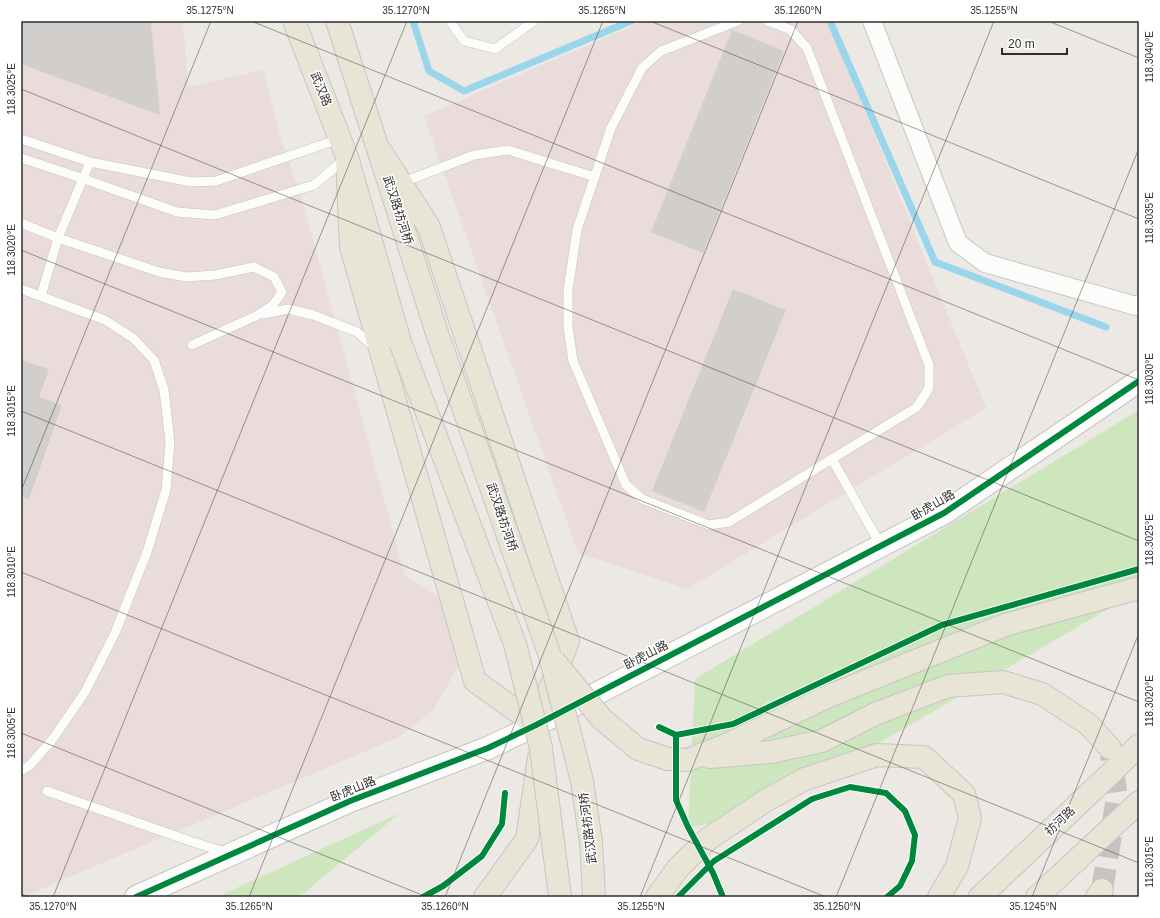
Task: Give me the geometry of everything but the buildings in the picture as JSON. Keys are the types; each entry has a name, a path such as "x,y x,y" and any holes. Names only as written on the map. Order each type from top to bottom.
{"main road":[{"name":"武汉路","path":"294,21 344,148"},
{"path":"337,21 376,144 429,227 568,641 536,725 475,681 351,247 344,148"},
{"name":"武汉路祊河桥","path":"376,144 438,333 550,656 582,780 591,842 594,897"},
{"path":"344,148 400,342 515,644 541,748 560,897"},
{"path":"687,760 724,746 829,696 1005,625 1139,588"},
{"path":"550,656 602,719 638,749 668,759 687,760 771,752 822,741 875,714 948,686 1003,682 1042,694 1088,724 1110,748"},
{"name":"祊河路","path":"980,897 1139,745"},
{"path":"472,897 490,891 526,838 541,748"},
{"path":"658,897 678,868 708,839 765,801 805,779 877,756 924,757 964,794 970,818 957,866 939,897"},
{"path":"1037,897 1139,802"}],"street":[{"path":"872,21 958,243 985,263 1136,306 1139,304"},
{"name":"卧虎山路","path":"136,897 350,801 488,748 536,725 944,513 1139,381"}],"lane":[{"path":"450,21 464,41 495,49 534,21"},
{"path":"738,21 662,51 642,68 611,128 577,230 568,290 568,326 573,361 626,485 642,499 709,526 729,522 917,407 929,388 930,365 807,48 791,30 768,21"},
{"path":"21,139 90,162 191,182 216,181 344,148"},
{"path":"21,158 176,212 215,215 314,185 344,148"},
{"path":"401,183 474,154 508,150 595,177"},
{"path":"41,296 58,238 90,162"},
{"path":"21,223 58,238 159,272 186,277 215,275 254,267 274,277 282,292 273,305 258,314 192,345"},
{"path":"21,289 105,320 133,338 154,360 164,390 170,442 166,490 147,552 115,633 85,692 52,740 30,765 21,771"},
{"path":"258,314 288,309 313,314 357,332 383,356"},
{"path":"832,459 881,546"},
{"path":"46,791 190,842 232,854"}],"shaded area":[{"path":"21,21 179,21 183,23 188,87 263,70 282,142 301,196 405,576 445,601 459,665 433,710 399,737 22,897"},
{"path":"644,21 828,21 986,408 687,589 578,553 424,116"}],"green space":[{"path":"1139,410 1139,591 751,818 688,827 695,679"},
{"path":"400,813 299,897 217,897"}],"waterway":[{"path":"413,21 429,71 464,91 631,21"},
{"path":"830,21 935,262 1106,327"}],"tunnel":[{"path":"1102,890 1117,798 1111,755"}],"cycle path":[{"path":"136,897 350,801 488,748 536,725 944,513 1139,381"},
{"path":"659,727 676,735 733,724 942,625 1139,569"},
{"path":"676,735 676,800 688,827 713,873 723,897"},
{"path":"678,897 714,861 812,799 850,787 886,793 905,811 915,835 912,861 900,886 887,897"},
{"path":"423,897 443,886 482,856 502,824 505,793"}]}
